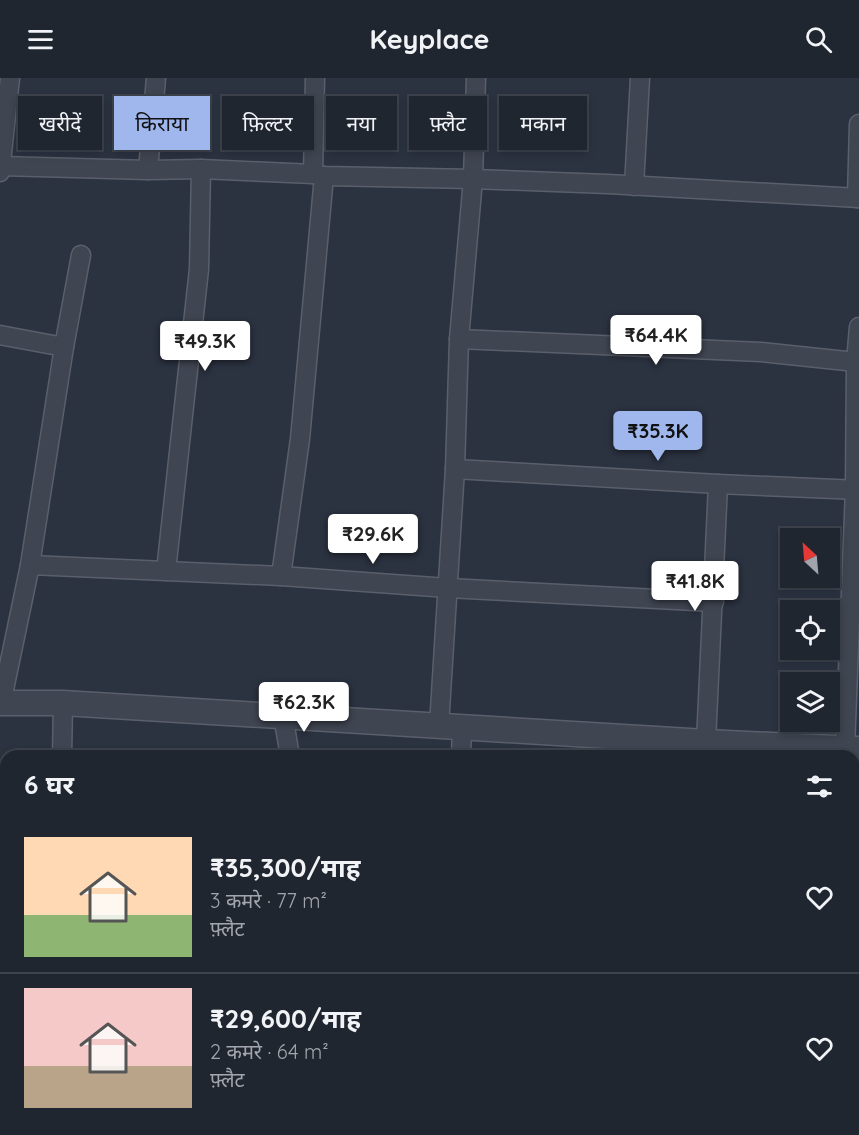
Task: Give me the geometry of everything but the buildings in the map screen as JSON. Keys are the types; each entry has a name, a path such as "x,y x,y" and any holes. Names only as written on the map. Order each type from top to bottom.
{"street":[{"path":"0,172 10,78"},
{"path":"148,170 156,78"},
{"path":"281,576 300,439 318,175 315,78"},
{"path":"459,750 451,726 448,588 459,339 473,179 476,78"},
{"path":"634,186 640,78"},
{"path":"0,166 201,169 473,179 858,198 859,124"},
{"path":"166,571 199,269 201,169"},
{"path":"81,255 64,347 30,565 1,703 63,703 451,726 626,747 706,742 852,748 852,529 857,490 856,362 859,327"},
{"path":"0,335 64,347"},
{"path":"459,339 761,352 856,362"},
{"path":"455,469 857,490"},
{"path":"706,742 718,484"},
{"path":"30,565 281,576 448,588 714,602"},
{"path":"62,750 63,703"},
{"path":"283,716 289,750"}]}
